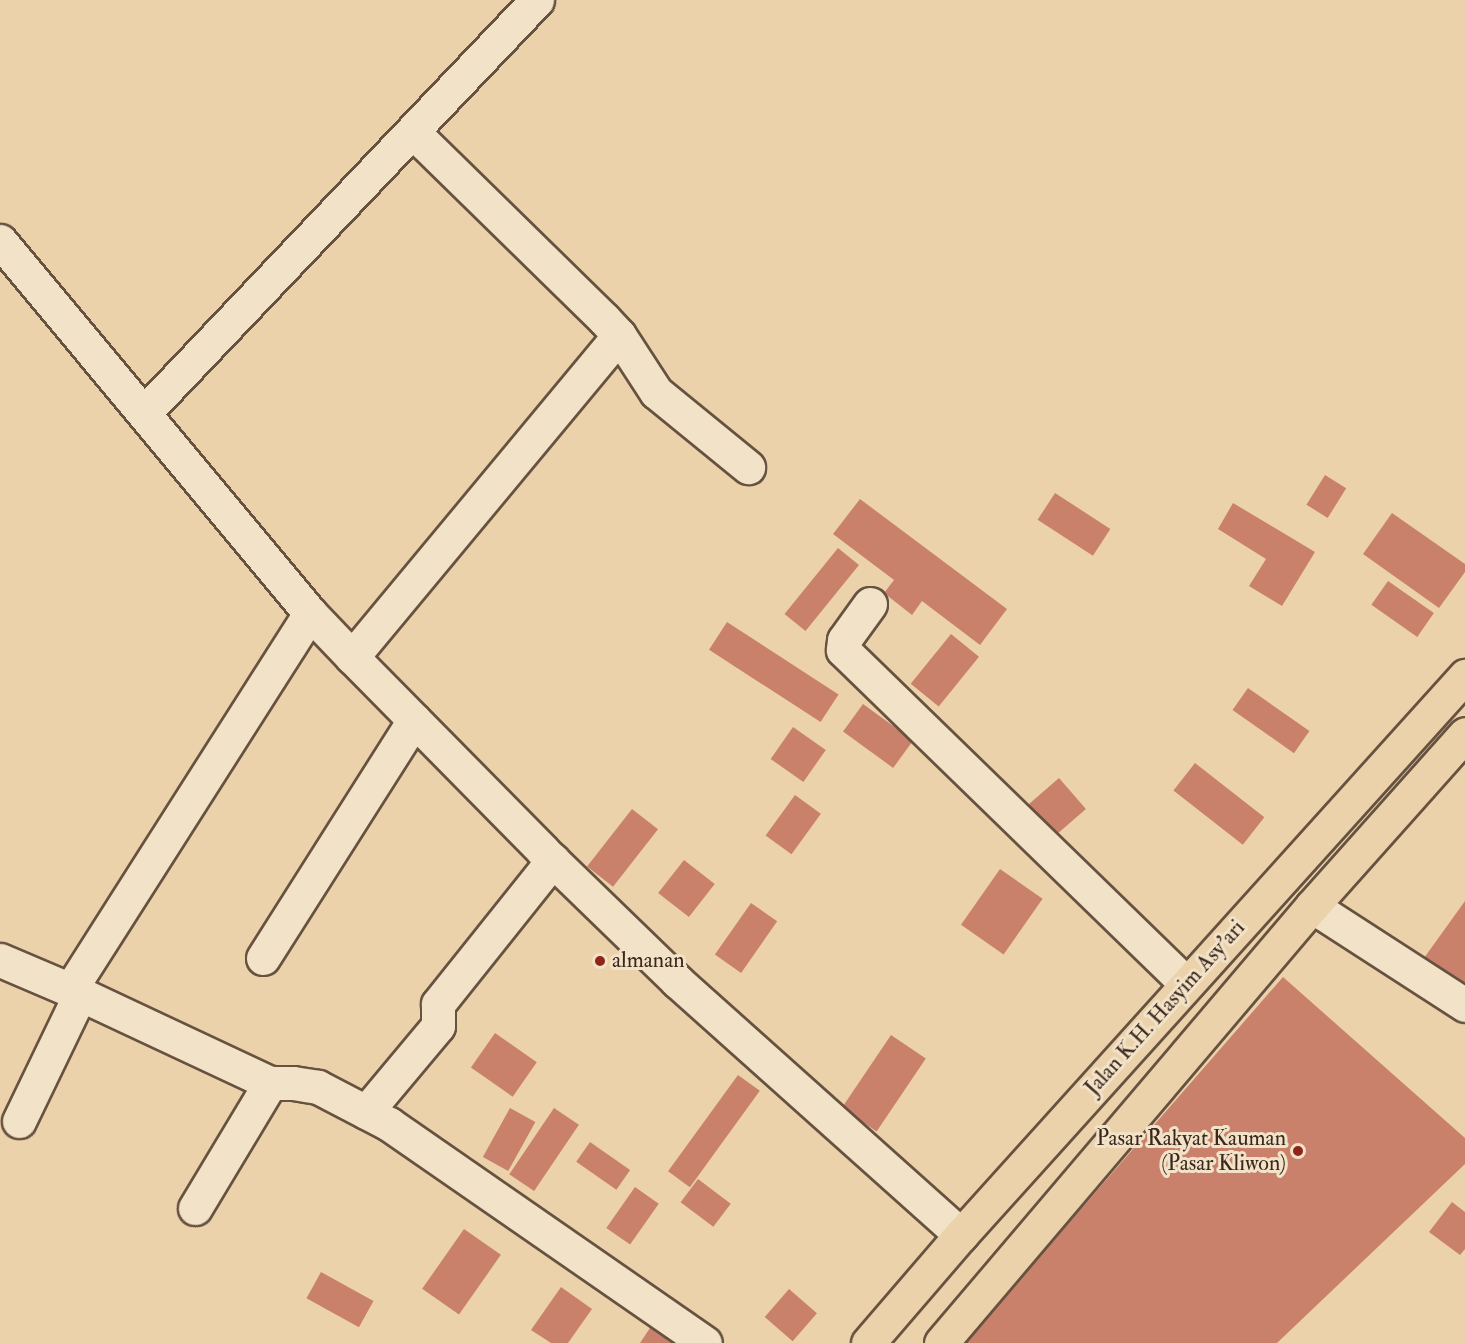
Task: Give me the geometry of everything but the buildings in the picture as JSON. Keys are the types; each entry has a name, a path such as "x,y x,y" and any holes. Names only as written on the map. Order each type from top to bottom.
{"main road":[{"name":"Jalan K.H. Hasyim Asy'ari","path":"868,1343 961,1235 1465,676"},
{"name":"Jalan K.H. Hasyim Asy'ari","path":"941,1343 1312,906 1465,734"}],"street":[{"path":"144,413 537,0"},
{"path":"413,132 619,335 656,392 748,467"},
{"path":"0,241 310,613 352,657 553,860 677,981 961,1235"},
{"path":"352,657 619,335"},
{"path":"870,604 844,640 843,650 1187,984"},
{"path":"19,1121 75,992 310,613"},
{"path":"263,958 414,720"},
{"path":"366,1112 438,1026 438,1004 553,860"},
{"path":"1312,906 1465,1005"},
{"path":"0,960 75,992 270,1083 293,1083 318,1087 389,1124 466,1175 705,1343"},
{"path":"195,1208 270,1083"}],"place":[{"name":"almanan","path":"600,961"},
{"name":"Pasar Rakyat Kauman (Pasar Kliwon)","path":"1298,1151"}]}
